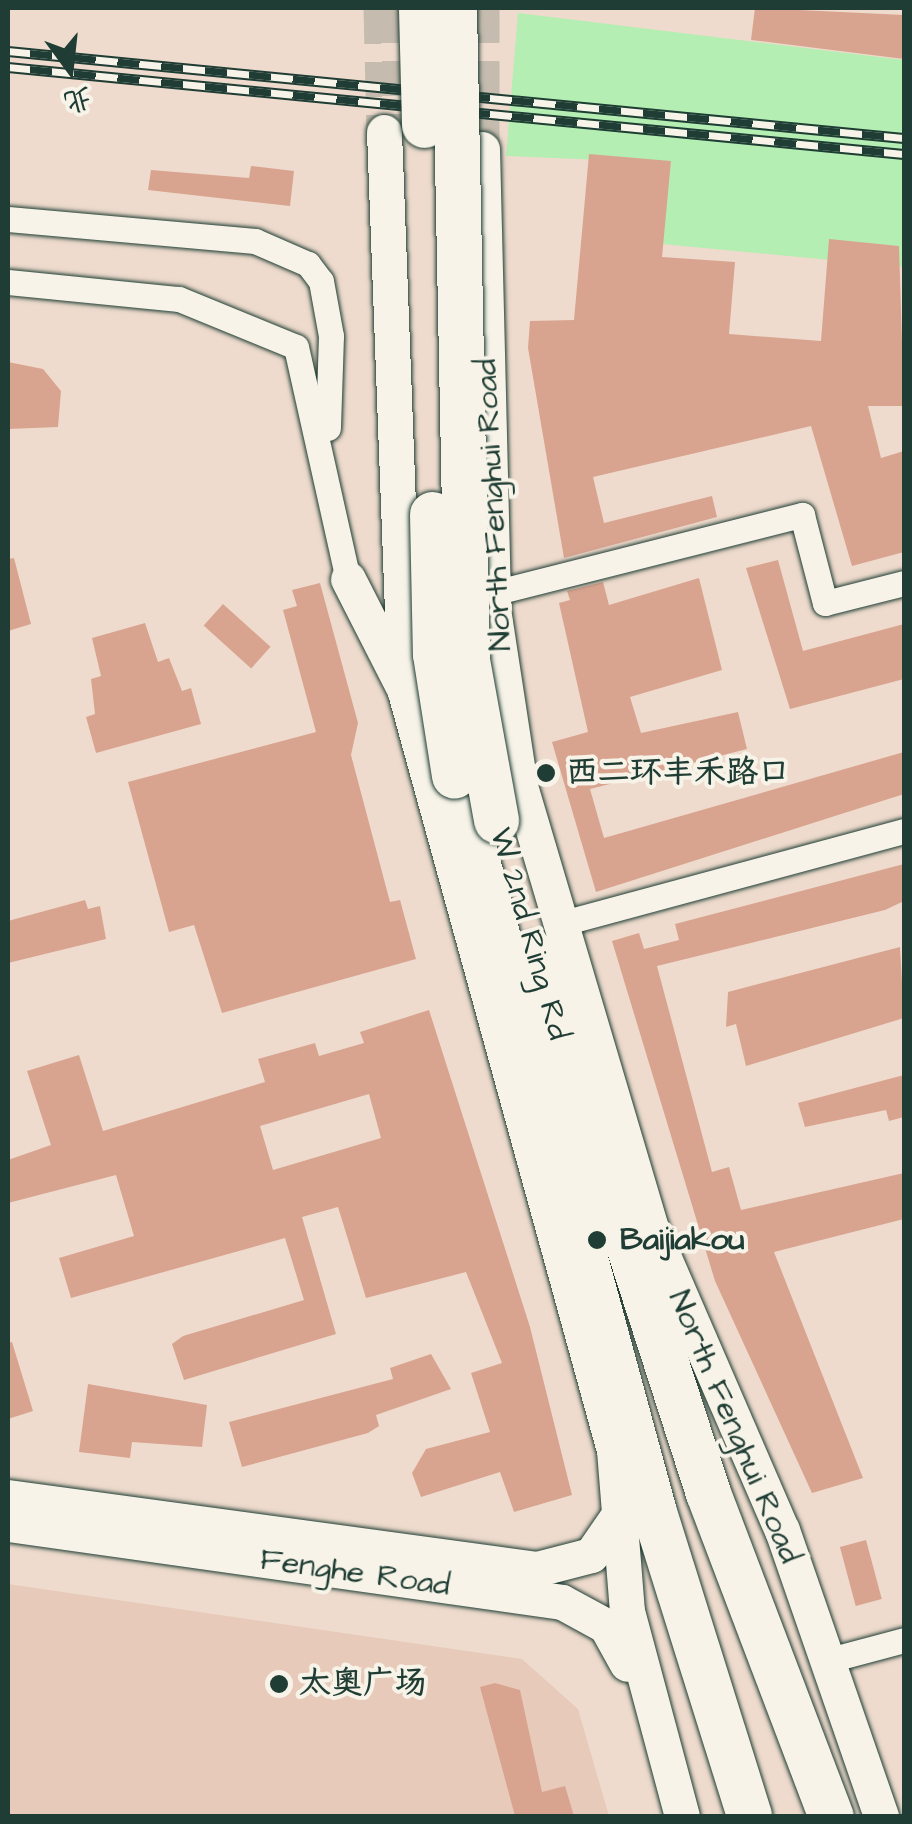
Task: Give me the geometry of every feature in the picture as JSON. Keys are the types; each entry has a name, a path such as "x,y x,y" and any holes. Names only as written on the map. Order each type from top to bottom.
{"highway":[{"name":"W 2nd Ring Rd","path":"421,8 435,654 454,776 637,1513 683,1601 748,1816"},
{"name":"W 2nd Ring Rd","path":"452,8 467,660 496,820 708,1494 816,1767 831,1816"},
{"path":"600,1069 642,1292"},
{"path":"614,1450 637,1513"}],"main road":[{"path":"394,8 452,8"},
{"path":"384,132 405,692"},
{"name":"North Fenghui Road","path":"482,149 493,593 520,786 600,1069 681,1308 782,1530 881,1816"},
{"path":"348,579 379,592 400,560"},
{"path":"348,579 405,692 614,1450"},
{"name":"Fenghe Road","path":"8,1497 537,1569 591,1555 637,1513"},
{"path":"637,1513 628,1611 682,1816"},
{"name":"Fenghe Road","path":"8,1524 582,1608 606,1626 650,1704"}],"street":[{"path":"8,219 255,241 308,264 321,281 331,336 327,468"},
{"path":"8,282 179,298 280,335 303,359 348,579"},
{"path":"493,593 802,515 826,603 904,583"},
{"path":"559,924 904,831"},
{"path":"828,1660 904,1640"}],"shaded area":[{"name":"太奥广场","path":"8,1584 522,1659 578,1709 609,1816 8,1816"}],"green space":[{"path":"518,13 904,60 904,267 662,244 671,163 506,156"}],"building":[{"path":"755,8 904,15 904,59 751,40"},
{"path":"589,154 671,161 662,257 735,262 729,334 821,341 829,239 899,246 904,406 868,406 881,458 904,451 904,552 852,566 811,426 593,477 604,523 712,496 717,517 564,558 528,348 530,321 574,320"},
{"path":"251,166 294,171 290,206 148,190 151,170 249,178"},
{"path":"8,362 43,369 61,391 58,427 8,429"},
{"path":"14,558 31,624 8,631 8,559"},
{"path":"778,560 803,651 904,624 904,679 790,709 746,568"},
{"path":"699,578 722,670 630,697 641,733 738,712 747,749 590,789 604,838 904,752 904,794 596,892 552,742 588,732 559,603 570,600 567,591 603,582 609,605"},
{"path":"320,583 358,723 351,755 390,902 400,900 416,959 222,1013 194,925 169,932 128,782 316,732 283,610 297,606 292,590"},
{"path":"223,604 271,647 251,668 204,626"},
{"path":"145,623 158,662 169,658 182,691 191,688 201,724 96,753 86,717 95,714 91,679 101,676 92,638"},
{"path":"904,864 904,901 885,910 657,966 712,1172 729,1167 741,1210 904,1173 904,1219 774,1252 863,1478 812,1493 715,1281 612,941 639,933 644,949 679,940 675,924"},
{"path":"85,900 88,909 100,906 106,939 8,963 8,921"},
{"path":"900,947 904,1018 746,1066 736,1024 726,1027 728,992"},
{"path":"429,1010 530,1327 572,1495 514,1512 500,1472 421,1497 412,1473 426,1449 490,1432 471,1373 502,1363 466,1272 366,1298 338,1207 302,1217 336,1334 184,1380 172,1344 183,1336 304,1300 285,1238 71,1298 59,1258 134,1236 116,1175 8,1203 8,1160 51,1145 27,1071 79,1055 103,1131 265,1082 258,1059 315,1043 319,1056 364,1043 360,1032","holes":["369,1094 381,1138 273,1170 260,1126"]},
{"path":"904,1075 904,1117 889,1121 886,1110 805,1127 798,1103"},
{"path":"12,1342 33,1411 8,1419 8,1343"},
{"path":"431,1354 451,1389 376,1415 379,1426 368,1433 242,1467 229,1422 393,1379 390,1368"},
{"path":"88,1384 207,1405 202,1447 132,1442 130,1458 79,1452"},
{"path":"866,1540 882,1599 856,1606 840,1547"},
{"path":"495,1683 520,1690 542,1792 565,1786 574,1816 515,1816 480,1687"}],"tunnel":[{"path":"381,8 384,132"},
{"path":"482,8 482,149"}],"railway":[{"path":"8,51 904,138"},
{"path":"8,67 904,154"}],"place":[{"name":"西二环丰禾路口","path":"546,773"},
{"name":"Baijiakou","path":"597,1240"},
{"name":"太奥广场","path":"279,1684"}]}
